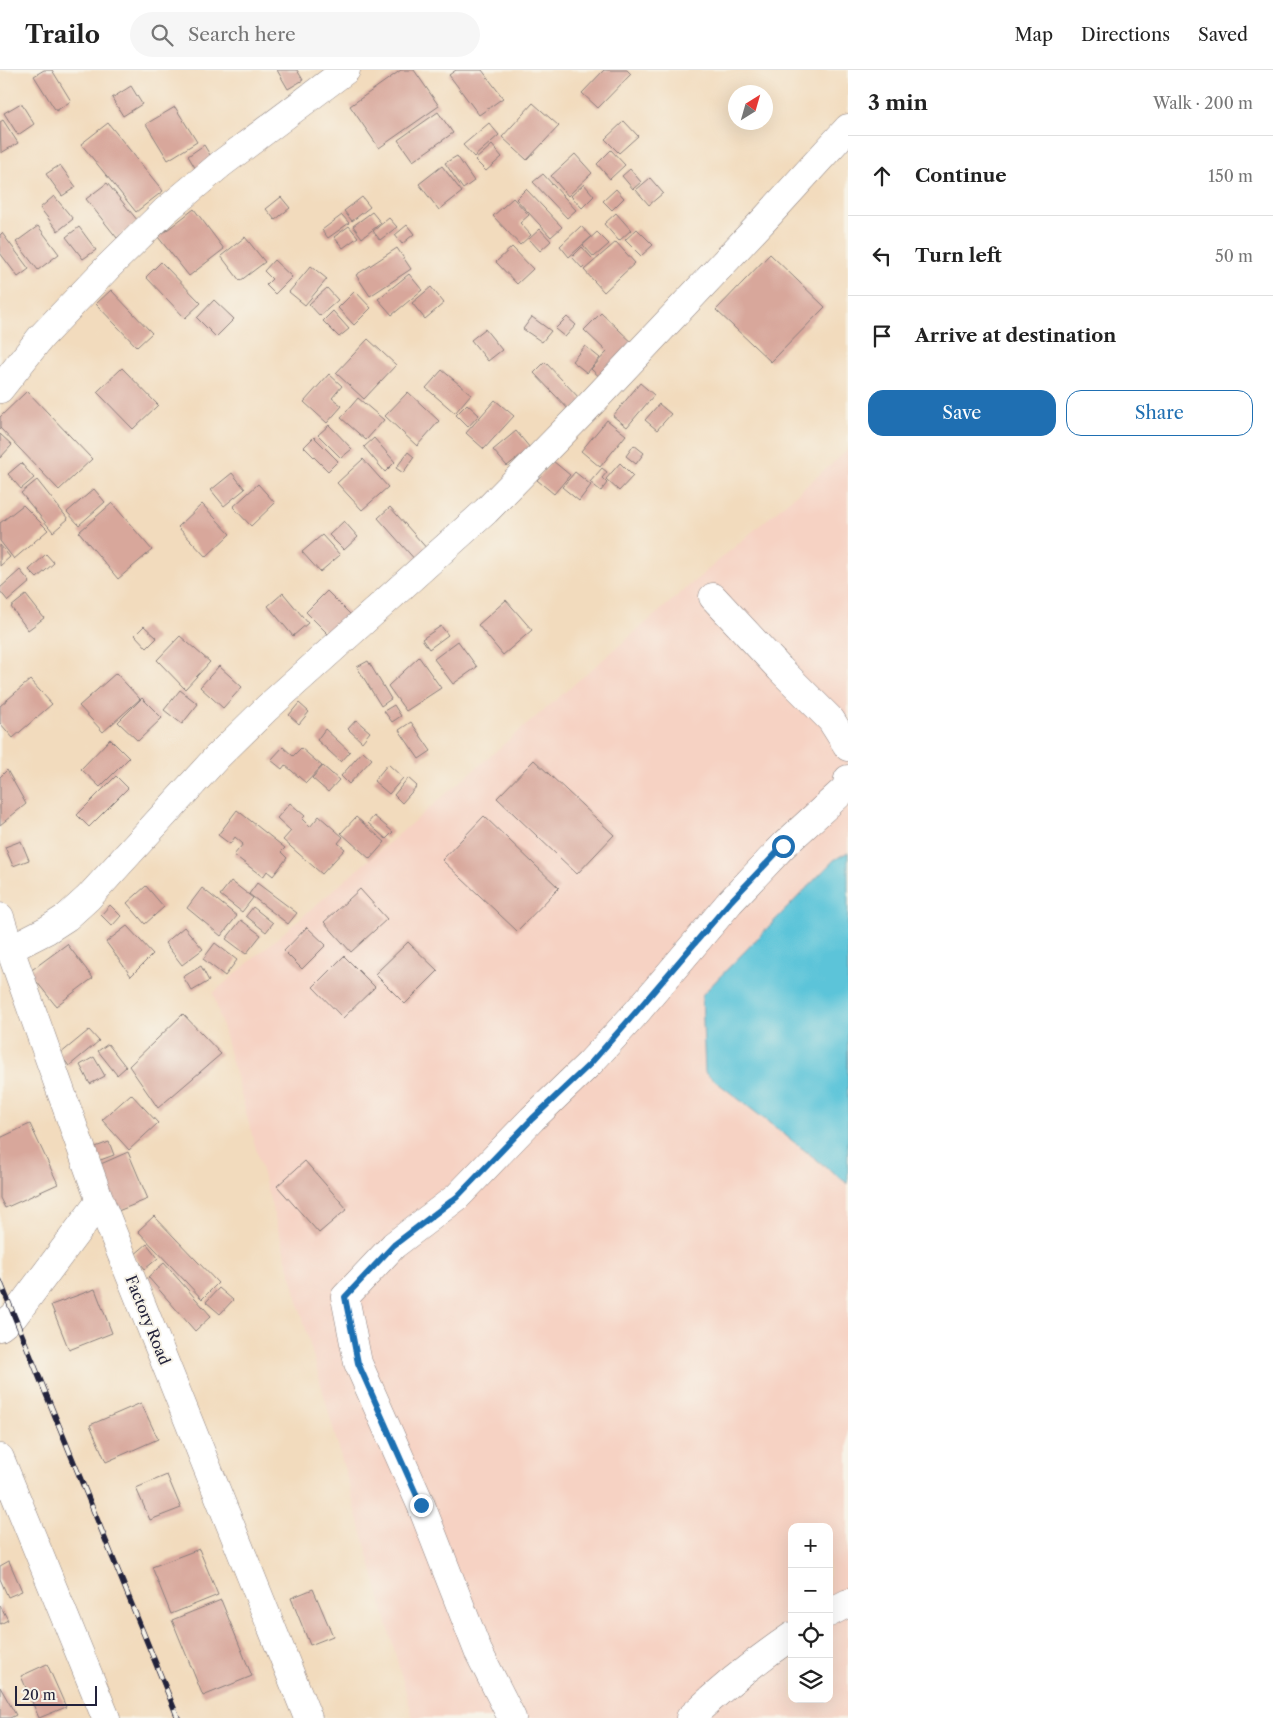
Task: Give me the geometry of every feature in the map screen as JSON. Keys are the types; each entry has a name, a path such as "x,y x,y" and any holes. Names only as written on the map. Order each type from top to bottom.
{"street":[{"path":"0,389 41,337 165,211 221,164 346,70"},
{"path":"10,948 47,930 67,917 88,898 216,757 267,708 486,511 624,368 848,128"},
{"path":"712,597 780,670 831,720 848,746"},
{"path":"512,1718 478,1651 421,1505 358,1363 345,1297 394,1245 457,1197 532,1119 590,1064 730,902 783,846 846,788 848,779"},
{"name":"Factory Road","path":"0,917 100,1201 308,1718"},
{"path":"0,1327 14,1316 100,1201"},
{"path":"0,1458 106,1718"},
{"path":"833,1611 848,1603"},
{"path":"690,1718 726,1685 762,1656 788,1639"}],"shaded area":[{"path":"848,450 848,1718 413,1718 213,993"}],"water":[{"path":"848,852 848,1184 705,1073 702,995 834,860"}],"building":[{"path":"44,70 52,70 71,101 56,111 34,76"},
{"path":"277,70 297,70 303,80 288,89"},
{"path":"401,70 414,70 439,106 379,148 350,106"},
{"path":"456,70 482,70 503,98 479,115 449,75"},
{"path":"604,70 627,70 631,74 598,108 582,93"},
{"path":"131,86 142,104 123,116 112,98"},
{"path":"21,103 34,124 18,135 4,113"},
{"path":"533,103 559,126 527,160 502,137"},
{"path":"175,107 197,142 168,160 146,124"},
{"path":"438,112 453,133 413,161 398,140"},
{"path":"3,120 18,143 1,153 0,122"},
{"path":"624,121 638,136 619,153 605,139"},
{"path":"108,123 163,191 136,212 81,144"},
{"path":"489,123 499,135 474,157 463,145"},
{"path":"204,145 213,160 197,171 188,156"},
{"path":"492,145 502,157 486,171 475,160"},
{"path":"611,150 625,165 610,179 597,164"},
{"path":"575,154 592,173 568,196 551,176"},
{"path":"457,156 474,181 463,189 445,163"},
{"path":"60,165 76,187 62,196 46,174"},
{"path":"442,166 462,192 439,210 419,184"},
{"path":"630,169 641,182 633,189 622,176"},
{"path":"543,174 576,210 567,218 533,182"},
{"path":"650,178 663,193 649,205 636,190"},
{"path":"107,183 138,221 117,238 86,199"},
{"path":"584,184 594,196 582,208 571,196"},
{"path":"526,189 562,227 551,237 516,199"},
{"path":"616,189 624,198 612,210 603,201"},
{"path":"54,196 73,219 58,231 40,208"},
{"path":"281,197 290,208 275,220 266,209"},
{"path":"362,197 370,207 352,221 344,211"},
{"path":"513,198 529,215 520,223 531,235 520,245 493,216"},
{"path":"194,209 224,249 189,276 158,237"},
{"path":"372,212 381,223 362,238 353,226"},
{"path":"616,213 631,230 619,241 604,224"},
{"path":"342,215 349,223 328,238 322,230"},
{"path":"389,218 397,227 380,240 373,231"},
{"path":"407,225 414,234 402,244 395,235"},
{"path":"38,226 59,254 38,270 16,242"},
{"path":"349,226 358,237 343,248 334,237"},
{"path":"581,226 591,237 569,257 560,246"},
{"path":"79,227 96,250 83,259 66,237"},
{"path":"540,229 551,241 540,251 529,239"},
{"path":"637,229 653,245 641,256 625,240"},
{"path":"597,232 609,244 594,257 583,245"},
{"path":"2,233 29,269 18,277 0,253 0,235"},
{"path":"245,237 265,262 240,281 221,256"},
{"path":"616,242 635,263 604,292 584,270"},
{"path":"512,247 533,269 517,284 496,262"},
{"path":"582,247 592,258 582,268 572,257"},
{"path":"397,248 411,269 370,296 356,275"},
{"path":"770,254 825,307 771,362 716,310"},
{"path":"274,260 292,277 275,294 266,285 272,279 264,271"},
{"path":"161,262 201,303 185,318 146,277"},
{"path":"311,266 327,279 305,305 289,292"},
{"path":"409,274 422,290 392,315 378,299"},
{"path":"431,287 444,303 425,319 412,303"},
{"path":"327,288 338,300 320,316 309,304"},
{"path":"111,290 152,333 137,347 96,304"},
{"path":"355,291 371,308 354,325 338,308"},
{"path":"214,300 234,319 216,337 197,318"},
{"path":"333,311 349,329 339,337 323,321"},
{"path":"601,313 636,346 604,381 591,369 607,352 584,330"},
{"path":"532,317 551,331 542,342 523,329"},
{"path":"567,317 576,325 565,337 555,329"},
{"path":"485,329 502,350 488,361 471,340"},
{"path":"368,339 396,365 364,399 336,373"},
{"path":"585,346 600,358 587,373 572,361"},
{"path":"545,362 582,401 571,412 534,373"},
{"path":"122,368 158,405 133,429 97,392"},
{"path":"442,370 471,394 455,413 426,388"},
{"path":"329,374 342,386 332,398 342,406 327,423 304,402"},
{"path":"640,383 654,395 627,427 613,416"},
{"path":"27,391 92,459 59,490 0,428 0,417"},
{"path":"408,392 439,421 417,446 385,416"},
{"path":"358,398 384,420 366,440 341,418"},
{"path":"495,400 514,416 484,449 466,433"},
{"path":"467,404 479,415 468,427 456,415"},
{"path":"659,404 671,414 657,430 645,420"},
{"path":"607,420 626,435 600,467 581,451"},
{"path":"329,425 352,449 341,458 318,435"},
{"path":"516,431 530,448 507,466 493,450"},
{"path":"0,434 12,445 0,458"},
{"path":"314,437 338,461 328,471 304,447"},
{"path":"374,438 395,462 385,472 364,447"},
{"path":"634,445 644,453 636,464 626,456"},
{"path":"408,452 414,457 403,473 396,468"},
{"path":"363,459 388,487 362,510 337,483"},
{"path":"553,461 570,475 554,494 537,480"},
{"path":"21,463 34,478 21,489 8,474"},
{"path":"620,463 633,476 619,491 606,479"},
{"path":"602,468 607,472 602,478 607,483 601,491 590,482"},
{"path":"575,472 591,485 579,501 562,487"},
{"path":"232,473 245,489 224,506 211,490"},
{"path":"37,480 68,519 53,532 21,493"},
{"path":"258,484 275,503 251,526 233,507"},
{"path":"94,489 105,502 79,525 67,512"},
{"path":"112,503 152,550 118,579 79,532"},
{"path":"202,504 230,534 206,557 178,527"},
{"path":"23,505 48,530 14,559 0,541 0,523"},
{"path":"390,507 429,551 417,562 378,518"},
{"path":"344,521 358,537 344,550 329,535"},
{"path":"322,535 340,555 320,572 302,552"},
{"path":"0,545 10,557 0,566"},
{"path":"46,554 54,563 37,578 29,570"},
{"path":"20,570 30,582 8,601 0,591 0,588"},
{"path":"327,591 351,615 330,636 306,612"},
{"path":"283,593 308,623 293,636 268,606"},
{"path":"26,595 44,618 28,630 11,607"},
{"path":"506,600 532,630 503,655 478,625"},
{"path":"144,626 157,638 147,648 135,635"},
{"path":"441,626 448,635 429,649 422,639"},
{"path":"180,636 210,662 185,689 157,660"},
{"path":"458,641 477,667 453,684 434,659"},
{"path":"419,657 441,688 406,711 388,686"},
{"path":"368,661 391,699 381,706 357,667"},
{"path":"219,666 242,687 223,708 200,687"},
{"path":"116,673 140,699 103,732 79,706"},
{"path":"30,680 52,704 13,738 0,723 0,706"},
{"path":"180,690 198,704 182,724 164,710"},
{"path":"142,698 162,718 138,741 118,722"},
{"path":"299,703 309,712 299,724 289,715"},
{"path":"394,705 401,716 392,722 384,711"},
{"path":"356,720 370,732 362,742 348,729"},
{"path":"411,722 431,751 419,759 399,730"},
{"path":"325,729 350,752 341,762 317,740"},
{"path":"110,739 129,758 100,787 81,769"},
{"path":"283,747 293,756 301,748 322,766 306,783 285,765 282,769 271,760"},
{"path":"363,751 372,759 349,784 341,776"},
{"path":"534,760 614,835 577,874 497,798"},
{"path":"388,764 403,778 389,794 374,781"},
{"path":"323,766 339,780 328,792 312,778"},
{"path":"7,770 26,804 0,825 0,777"},
{"path":"116,776 128,788 89,827 77,815"},
{"path":"408,778 417,786 402,803 394,795"},
{"path":"290,803 305,816 302,819 310,827 319,816 343,837 338,843 345,849 322,874 283,840 291,831 277,818"},
{"path":"237,810 285,848 281,852 287,858 273,876 267,871 263,877 234,855 243,844 235,837 230,844 218,835"},
{"path":"374,816 393,832 386,839 368,823"},
{"path":"484,816 559,888 517,931 442,860"},
{"path":"356,817 385,842 370,859 341,833"},
{"path":"21,841 29,860 13,866 5,847"},
{"path":"231,881 253,898 242,912 220,895"},
{"path":"257,883 297,913 288,924 249,894"},
{"path":"146,886 164,907 145,924 127,903"},
{"path":"202,888 237,916 221,936 187,908"},
{"path":"360,889 387,919 351,952 324,922"},
{"path":"110,905 121,916 112,926 101,915"},
{"path":"253,907 273,923 266,932 246,916"},
{"path":"241,920 261,935 246,954 226,939"},
{"path":"127,926 153,954 131,976 106,942"},
{"path":"184,927 203,949 182,965 165,943"},
{"path":"307,927 326,945 302,969 284,951"},
{"path":"408,942 438,971 405,1004 375,974"},
{"path":"215,943 237,960 225,976 203,959"},
{"path":"67,944 93,978 56,1006 29,972"},
{"path":"344,956 375,987 343,1018 313,987"},
{"path":"201,966 209,981 192,991 183,977"},
{"path":"183,1014 221,1054 158,1108 129,1066"},
{"path":"89,1030 99,1041 69,1066 60,1054"},
{"path":"108,1044 126,1067 117,1075 98,1051"},
{"path":"94,1057 105,1076 90,1084 80,1065"},
{"path":"131,1094 158,1123 129,1150 102,1120"},
{"path":"30,1124 58,1184 5,1208 0,1198 0,1138"},
{"path":"109,1142 114,1155 95,1162 90,1149"},
{"path":"128,1152 148,1199 113,1213 94,1167"},
{"path":"305,1161 347,1209 319,1233 277,1186"},
{"path":"154,1216 218,1283 202,1299 138,1231"},
{"path":"147,1244 158,1258 145,1269 134,1255"},
{"path":"164,1263 211,1316 195,1331 148,1277"},
{"path":"219,1288 233,1300 220,1314 206,1302"},
{"path":"95,1289 112,1333 69,1350 51,1305"},
{"path":"141,1403 158,1439 106,1462 90,1425"},
{"path":"167,1475 181,1508 150,1520 136,1488"},
{"path":"199,1549 218,1595 171,1614 152,1567"},
{"path":"9,1561 22,1591 8,1597 0,1579 0,1566"},
{"path":"313,1589 333,1636 310,1645 291,1598"},
{"path":"221,1600 252,1676 203,1696 172,1620"},
{"path":"0,1605 8,1620 0,1624"},
{"path":"47,1664 66,1707 39,1718 21,1676"},
{"path":"0,1687 16,1715 10,1718 0,1718"}],"railway":[{"path":"0,1281 178,1718"}],"route":[{"path":"421,1505 358,1363 345,1297 394,1245 457,1197 532,1119 590,1064 730,902 783,846"}]}
